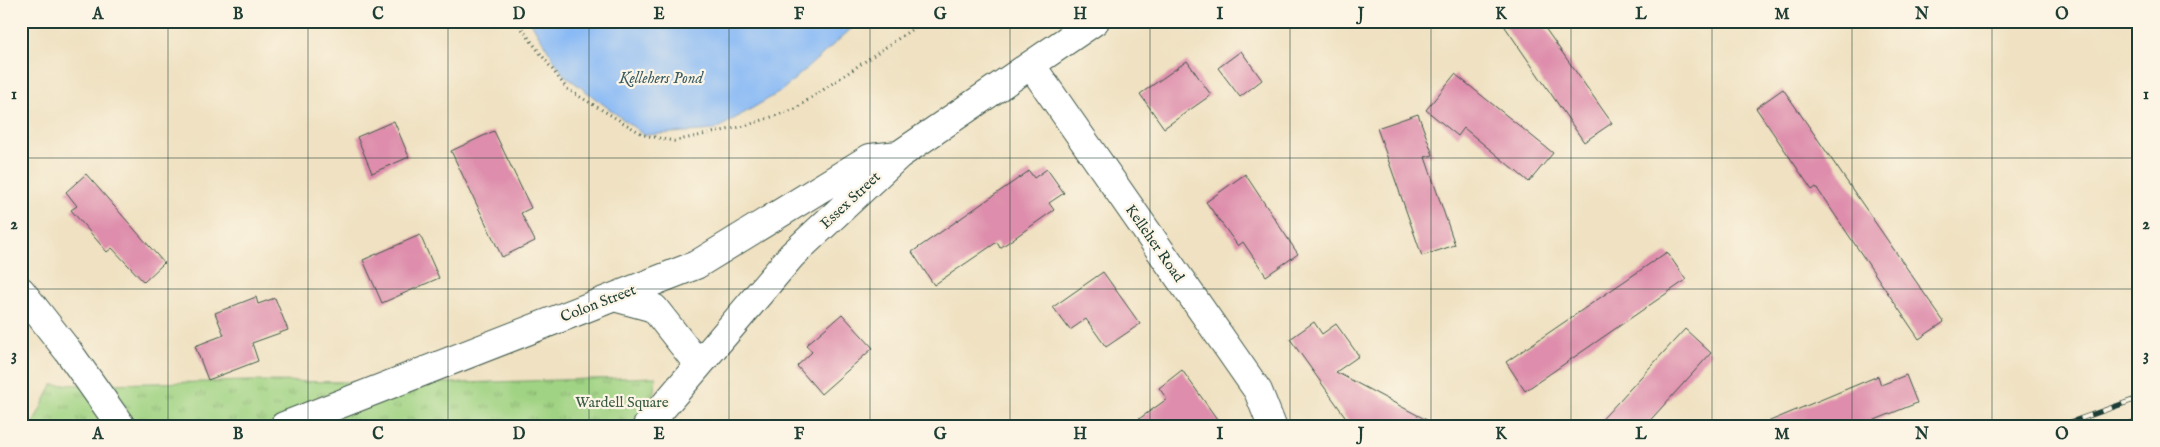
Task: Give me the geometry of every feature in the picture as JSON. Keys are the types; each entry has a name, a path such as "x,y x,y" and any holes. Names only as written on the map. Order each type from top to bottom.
{"main road":[{"name":"Essex Street","path":"647,426 792,255 899,155 1095,21"},
{"name":"Kelleher Road","path":"1030,65 1258,391 1272,426"},
{"name":"Colon Street","path":"284,426 696,265 870,158 899,155"},
{"path":"21,290 68,351 121,426"},
{"path":"614,296 654,308 698,364"}],"path":[{"path":"516,21 567,89 644,134 674,141 745,126 795,109 924,21"}],"green space":[{"name":"Wardell Square","path":"656,377 649,426 32,426 52,385 254,381 461,383"}],"water":[{"name":"Kellehers Pond","path":"530,21 860,21 780,92 715,130 644,135 563,74"}],"building":[{"path":"1501,21 1540,21 1612,123 1584,142"},
{"path":"1241,51 1262,80 1240,97 1218,68"},
{"path":"1187,61 1211,95 1164,128 1140,94"},
{"path":"1455,74 1553,153 1529,182 1464,128 1458,136 1426,110"},
{"path":"1783,89 1944,322 1919,339 1816,187 1812,190 1756,108"},
{"path":"1418,114 1433,155 1425,157 1455,245 1422,256 1377,128"},
{"path":"394,121 409,157 372,173 357,137"},
{"path":"494,131 531,208 521,213 535,241 502,257 451,151"},
{"path":"1047,169 1064,193 1049,203 1054,210 1000,248 997,242 934,285 912,252 1029,171 1034,178"},
{"path":"86,174 164,263 144,282 112,248 107,252 71,210 77,206 66,192"},
{"path":"1245,174 1298,254 1266,276 1243,242 1238,246 1206,202"},
{"path":"420,235 439,278 382,303 363,260"},
{"path":"1667,252 1686,280 1525,391 1506,362"},
{"path":"1103,272 1140,324 1106,347 1086,319 1070,330 1053,307"},
{"path":"256,297 258,304 275,298 288,330 252,343 258,361 208,380 195,346 224,335 215,313"},
{"path":"842,314 873,348 821,394 797,366 812,352 806,345"},
{"path":"1314,322 1322,334 1336,324 1359,356 1336,372 1438,426 1352,426 1290,339"},
{"path":"1685,329 1711,353 1645,426 1596,426"},
{"path":"1182,370 1222,426 1129,426 1167,399 1159,388"},
{"path":"1906,375 1917,403 1860,426 1758,426 1878,376 1881,385"}],"railway":[{"path":"2060,426 2139,398"},
{"path":"2123,426 2139,420"}]}
